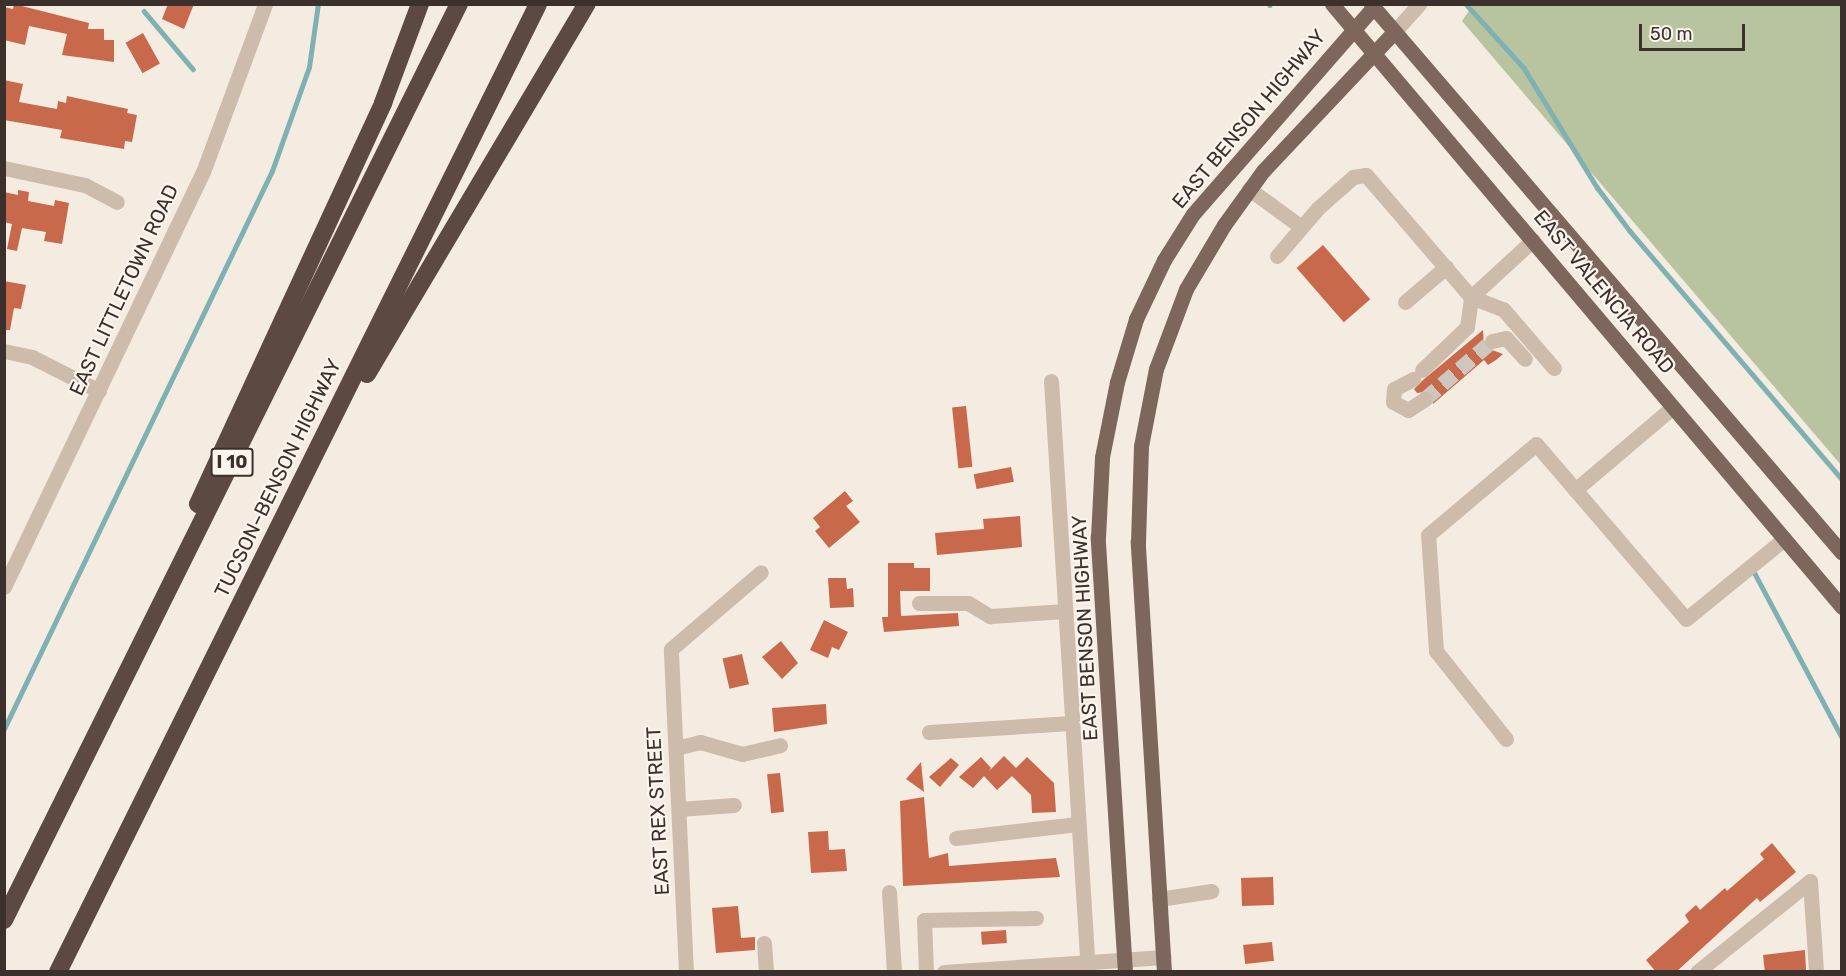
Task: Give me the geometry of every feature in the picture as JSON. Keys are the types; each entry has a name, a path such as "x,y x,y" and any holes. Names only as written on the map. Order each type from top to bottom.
{"highway":[{"path":"39,850 383,103 420,4"},
{"name":"I 10","path":"4,920 459,4"},
{"name":"TUCSON–BENSON HIGHWAY","path":"58,972 538,4"},
{"path":"290,505 587,4"}],"main road":[{"name":"EAST VALENCIA ROAD","path":"1332,4 1842,607"},
{"name":"EAST VALENCIA ROAD","path":"1374,6 1842,553"},
{"name":"EAST BENSON HIGHWAY","path":"1125,966 1098,537 1102,457 1117,382 1136,319 1164,260 1194,214 1374,6"},
{"path":"1163,964 1138,542 1141,446 1156,369 1186,289 1249,189 1394,32"}],"street":[{"name":"EAST LITTLETOWN ROAD","path":"4,587 203,172 264,4"},
{"path":"1394,32 1419,4"},
{"path":"4,168 85,185 117,202"},
{"path":"1277,256 1300,226 1353,177 1366,175 1471,297 1503,309 1554,368"},
{"path":"1249,189 1300,226"},
{"path":"1425,399 1412,408 1400,409 1392,399 1394,389 1467,327 1471,297 1533,240"},
{"path":"1405,302 1446,267"},
{"path":"1492,341 1506,338 1525,359"},
{"path":"4,351 32,357 99,391"},
{"name":"EAST BENSON HIGHWAY","path":"1051,381 1077,824 1088,967"},
{"path":"1575,490 1673,407"},
{"path":"1506,739 1436,651 1428,535 1536,444 1686,619 1784,539"},
{"name":"EAST REX STREET","path":"687,972 671,649 761,572"},
{"path":"919,603 968,603 990,616 1065,611"},
{"path":"929,732 1071,723"},
{"path":"676,748 700,742 742,754 780,745"},
{"path":"679,809 734,805"},
{"path":"956,838 1077,824"},
{"path":"1698,971 1810,880 1816,972"},
{"path":"1159,899 1211,891"},
{"path":"889,892 894,972"},
{"path":"926,972 924,920 1036,918"},
{"path":"765,943 766,972"},
{"path":"944,972 1163,964"}],"green space":[{"path":"1473,5 1841,5 1841,465 1462,21"}],"building":[{"path":"14,4 89,23 88,29 104,29 104,40 114,40 114,62 62,55 67,34 29,26 25,45 4,40 4,7 13,9"},
{"path":"168,4 194,4 184,29 162,19"},
{"path":"143,33 160,64 142,73 126,43"},
{"path":"4,80 23,84 19,102 57,109 58,101 66,103 67,96 128,109 127,113 137,115 132,142 125,141 124,149 60,138 62,130 4,120"},
{"path":"18,190 29,192 28,201 54,206 55,200 69,203 62,244 44,241 46,232 22,228 17,251 7,249 12,224 4,222 4,192 18,195"},
{"path":"1323,245 1370,299 1344,322 1297,268"},
{"path":"4,281 26,285 21,309 14,308 10,330 4,330"},
{"path":"1483,330 1484,347 1503,354 1488,365 1484,360 1433,404 1430,391 1417,393 1414,389 1423,380"},
{"path":"966,406 972,467 958,468 952,407"},
{"path":"1011,467 1014,482 977,489 974,474"},
{"path":"845,491 853,501 846,506 860,522 829,548 815,531 820,527 813,518"},
{"path":"1020,516 1022,547 937,555 935,533 984,529 983,519"},
{"path":"888,563 914,563 914,568 930,568 930,591 900,591 901,616 958,613 959,626 884,632 882,617 888,617"},
{"path":"828,578 846,578 847,589 853,588 854,607 830,608"},
{"path":"824,620 848,632 839,650 832,647 828,658 810,650"},
{"path":"781,641 798,663 782,679 762,657"},
{"path":"742,654 749,684 729,689 723,658"},
{"path":"826,704 827,724 774,732 772,708"},
{"path":"1004,756 1016,768 1027,757 1054,783 1056,812 1032,813 1031,795 1012,776 997,790 984,776 973,788 959,777 981,757 991,768 989,771"},
{"path":"951,758 959,765 940,787 929,777"},
{"path":"921,762 924,792 906,779"},
{"path":"780,773 784,812 771,813 767,774"},
{"path":"924,797 929,858 948,853 949,866 1056,858 1060,877 903,886 900,801"},
{"path":"828,831 829,850 845,849 847,871 811,873 808,832"},
{"path":"1772,843 1796,872 1760,902 1757,898 1676,972 1656,972 1646,960 1689,922 1685,915 1696,905 1700,910 1725,888 1727,891 1764,859 1760,854"},
{"path":"1273,877 1274,905 1242,906 1241,878"},
{"path":"738,906 741,938 755,937 755,950 716,953 712,908"},
{"path":"1006,930 1007,943 982,945 981,932"},
{"path":"1272,942 1274,961 1245,964 1243,945"},
{"path":"1805,950 1806,970 1765,972 1763,955"}],"waterway":[{"path":"4,729 272,171 309,67 318,4"},
{"path":"1466,4 1524,68 1597,187 1630,231 1842,479"},
{"path":"144,11 193,69"},
{"path":"1752,568 1842,737"}],"tunnel":[{"path":"1425,399 1492,341"}]}
